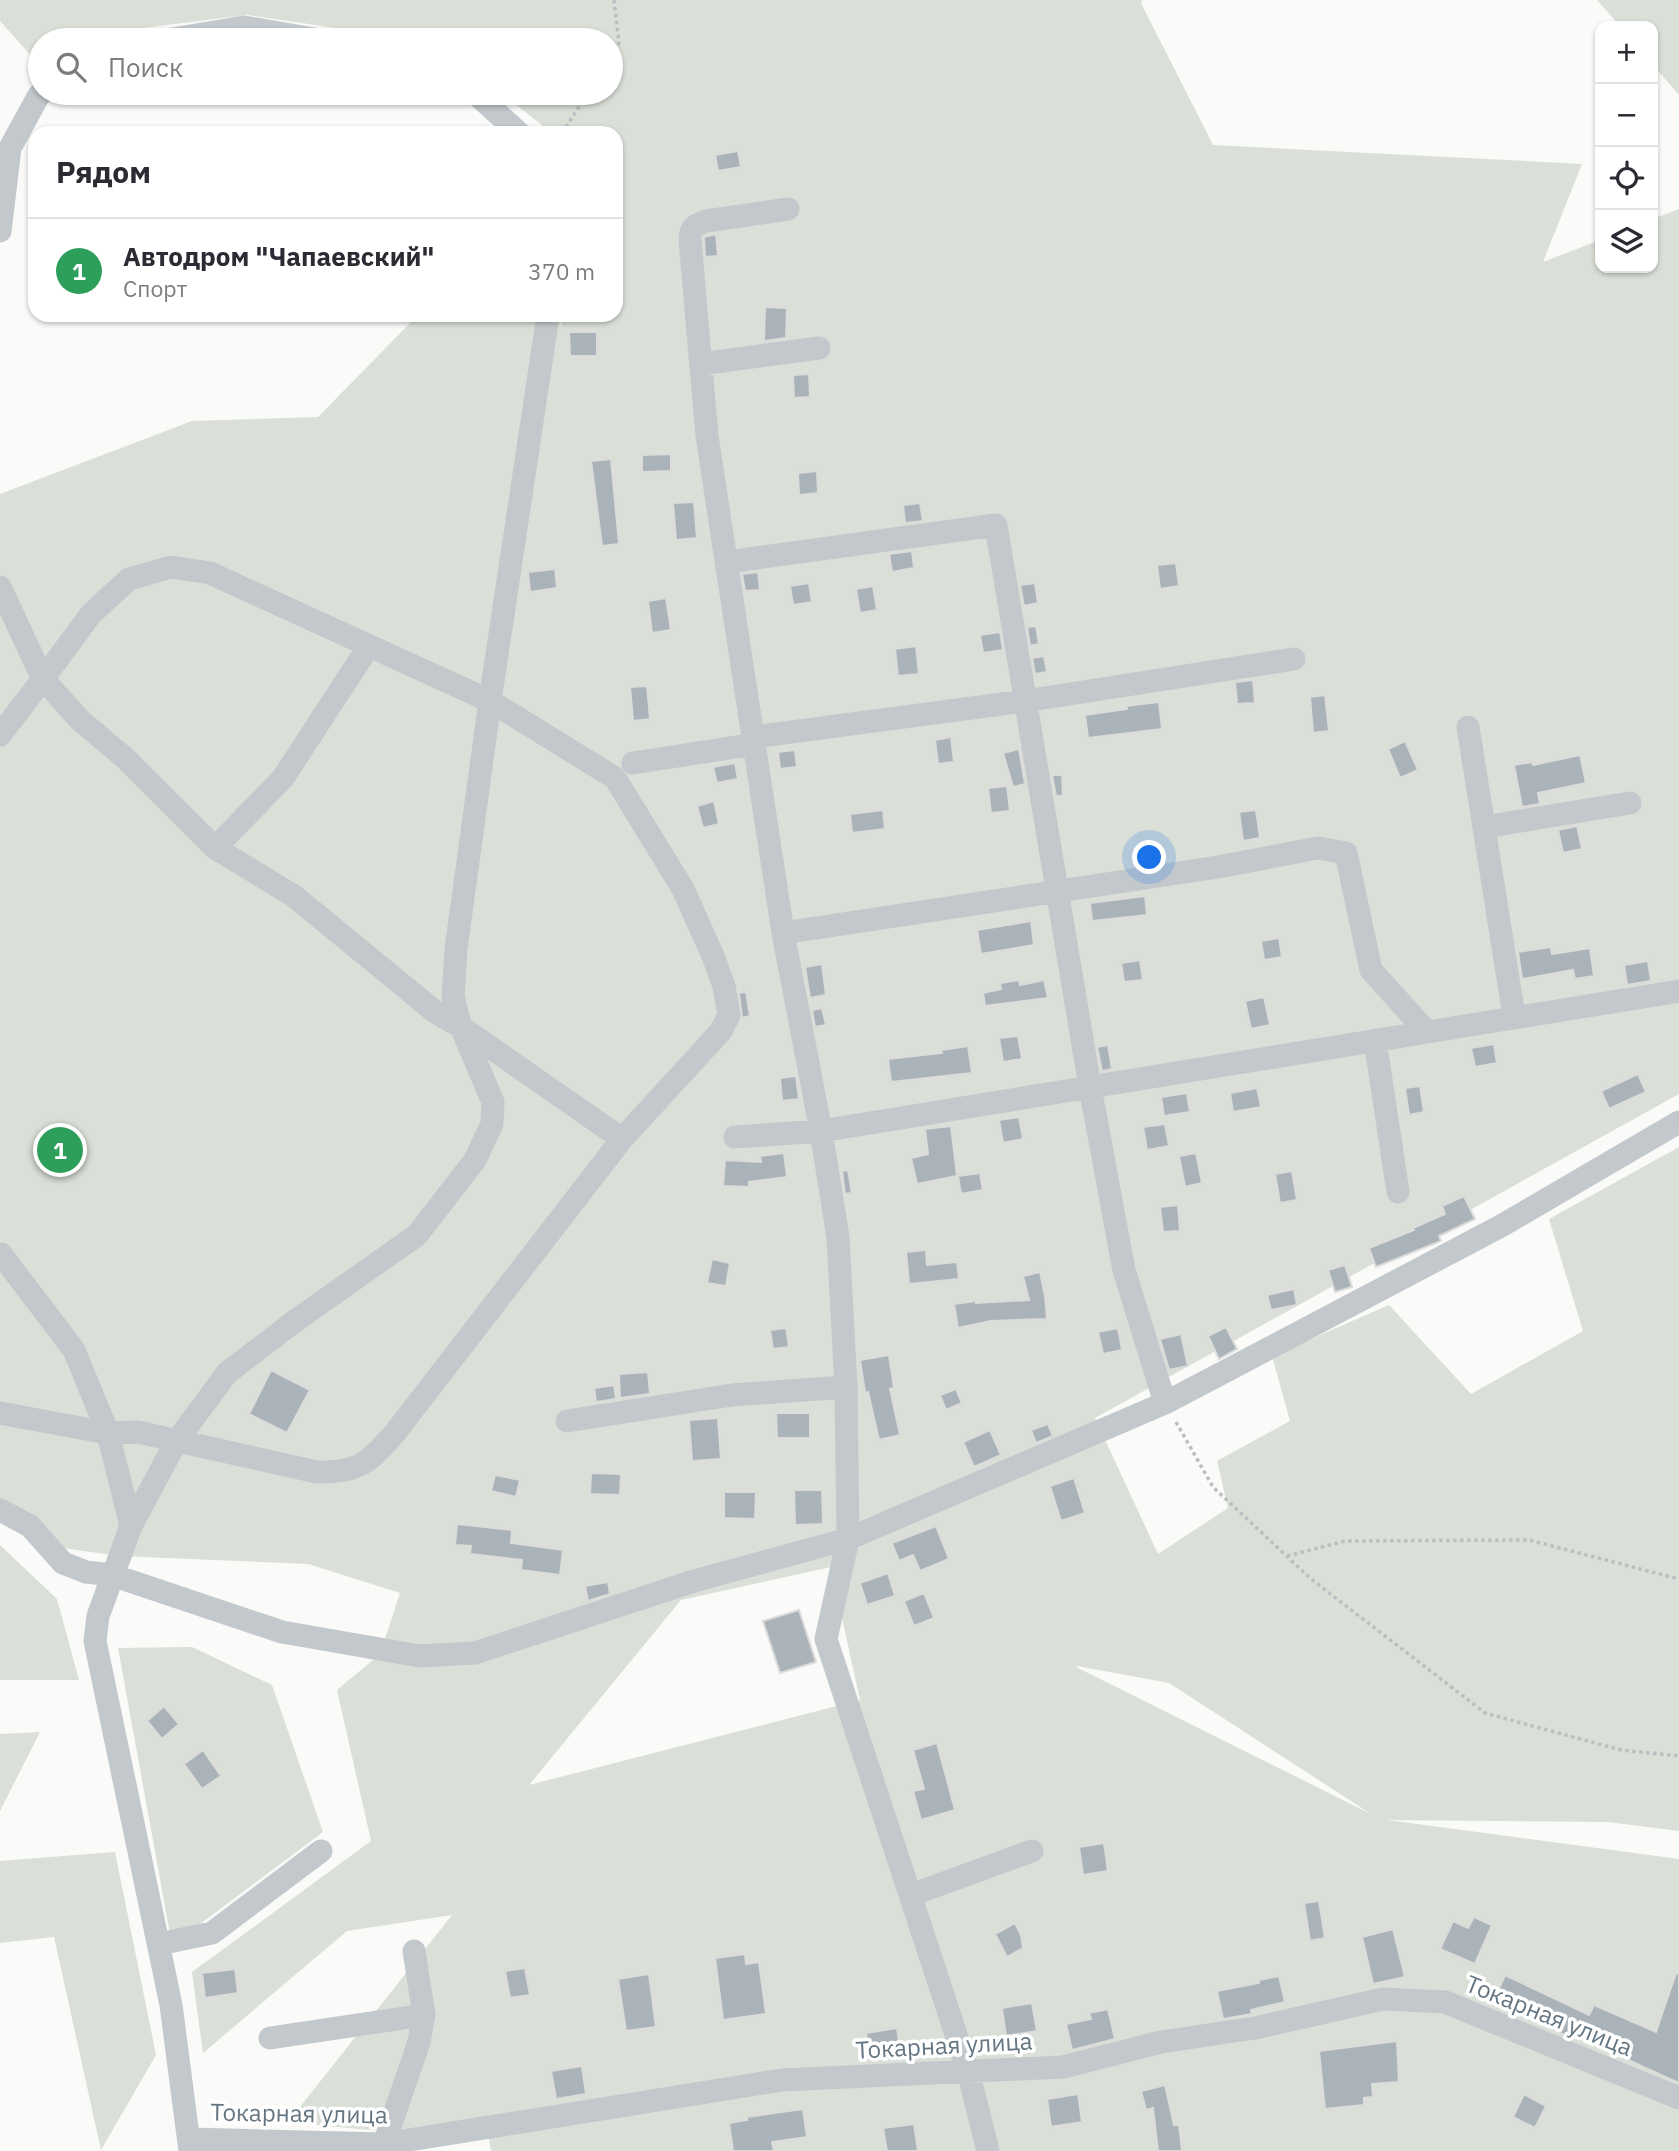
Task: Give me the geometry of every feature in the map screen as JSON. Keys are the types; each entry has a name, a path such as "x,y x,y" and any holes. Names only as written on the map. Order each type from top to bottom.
{"street":[{"path":"0,231 5,148 32,105"},
{"path":"488,105 511,126"},
{"path":"788,209 706,221 694,225 690,232 707,436 783,933 821,1131 838,1237 846,1387 848,1539 827,1639 968,2071 988,2151"},
{"path":"190,2145 172,2005 95,1641 98,1616 131,1526 176,1442 227,1373 295,1321 417,1236 475,1160 492,1124 493,1102 461,1027 453,997 456,949 547,322"},
{"path":"701,364 819,348"},
{"path":"727,562 996,525 1090,1087 1124,1270 1165,1403"},
{"path":"0,735 91,614 128,579 171,567 210,573 490,701 615,778 683,889 724,986 729,1015 721,1031 622,1139 394,1434 369,1461 343,1472 317,1472 138,1432 108,1433 0,1413"},
{"path":"0,587 43,679 80,720 126,759 215,848 295,896 434,1011 622,1139"},
{"path":"215,848 283,778 369,646"},
{"path":"633,763 754,741 1294,659"},
{"path":"1468,727 1514,1016"},
{"path":"1484,827 1630,803"},
{"path":"783,933 1218,867 1318,848 1346,853 1371,970 1426,1031"},
{"path":"735,1137 821,1131 1679,990"},
{"path":"1374,1040 1398,1192"},
{"path":"0,1510 30,1526 62,1563 86,1572 116,1566 282,1632 420,1656 475,1653 694,1581 848,1539 1165,1403 1501,1226 1679,1122"},
{"path":"1,1254 74,1350 108,1433 131,1526"},
{"path":"567,1421 732,1395 846,1387"},
{"path":"159,1944 212,1933 321,1851"},
{"path":"911,1895 1032,1851"},
{"path":"384,2144 419,2042 424,2015 414,1951"},
{"name":"Токарная улица","path":"190,2145 384,2144 782,2080 1063,2067 1161,2042 1255,2028 1383,1999 1445,2002 1679,2098"},
{"path":"270,2038 424,2015"}],"path":[{"path":"614,0 617,28"},
{"path":"567,126 580,105"},
{"path":"1165,1403 1213,1487 1311,1579 1485,1713 1621,1750 1679,1756"},
{"path":"1287,1556 1345,1541 1529,1540 1679,1579"}],"shaded area":[{"path":"0,0 1142,0 1141,3 1213,145 1582,164 1543,262 1595,242 1595,273 1658,273 1658,217 1679,209 1679,1094 1095,1418 1158,1554 1228,1508 1217,1461 1290,1421 1272,1356 1389,1305 1471,1394 1583,1331 1549,1219 1679,1147 1679,1831 1608,1822 1387,1820 1679,1859 1679,2151 491,2151 486,2123 390,2132 288,2122 452,1915 347,1931 203,2053 192,1972 371,1841 337,1690 380,1654 400,1593 308,1564 119,1556 49,1546 0,1516 0,494 192,421 318,417 411,322 560,322 561,328 562,322 623,322 623,126 543,126 516,105 623,105 623,28 335,28 247,15 143,28 28,28 28,52 0,21","holes":["831,1567 860,1700 529,1785 681,1600","1076,1667 1169,1683 1371,1814"]},
{"path":"1597,0 1679,0 1679,95 1658,71 1658,21 1616,21"},
{"path":"0,1545 57,1599 79,1680 0,1680"},
{"path":"192,1647 272,1685 323,1832 172,1945 118,1648"},
{"path":"40,1732 0,1811 0,1734"},
{"path":"115,1852 156,2055 101,2150 54,1937 0,1943 0,1861"}],"building":[{"path":"738,151 741,167 718,171 715,155"},
{"path":"716,234 718,256 705,257 704,237"},
{"path":"765,307 787,308 786,338 764,341"},
{"path":"569,332 597,332 597,356 570,356"},
{"path":"809,374 810,397 794,398 793,375"},
{"path":"671,454 671,471 642,472 642,455"},
{"path":"611,459 619,544 602,546 591,461"},
{"path":"817,471 818,493 799,495 798,473"},
{"path":"694,502 697,538 676,540 673,503"},
{"path":"920,503 923,521 905,523 903,505"},
{"path":"912,551 914,568 892,572 889,554"},
{"path":"1176,563 1179,586 1160,589 1157,565"},
{"path":"555,569 557,588 530,592 528,572"},
{"path":"758,572 760,590 745,591 742,574"},
{"path":"809,583 812,602 793,605 790,586"},
{"path":"1035,583 1038,603 1024,606 1020,585"},
{"path":"873,586 877,610 860,613 856,589"},
{"path":"666,598 671,630 652,633 648,601"},
{"path":"1036,626 1039,644 1030,646 1027,627"},
{"path":"1000,632 1003,650 983,653 980,635"},
{"path":"916,646 919,674 898,676 895,649"},
{"path":"1044,656 1047,672 1035,674 1032,658"},
{"path":"1253,680 1255,703 1237,704 1235,682"},
{"path":"647,686 650,719 633,721 630,687"},
{"path":"1325,695 1329,731 1313,733 1310,697"},
{"path":"1159,702 1162,729 1088,738 1085,715"},
{"path":"951,737 954,762 938,764 935,740"},
{"path":"1405,741 1418,770 1400,778 1388,749"},
{"path":"1019,749 1025,784 1013,787 1003,753"},
{"path":"795,750 797,767 780,769 778,752"},
{"path":"1580,755 1586,783 1538,793 1540,804 1522,807 1514,765 1533,762 1533,765"},
{"path":"735,763 738,779 717,783 713,767"},
{"path":"1052,775 1062,775 1063,796 1056,796"},
{"path":"1007,786 1010,811 991,813 988,788"},
{"path":"714,801 719,824 703,828 697,806"},
{"path":"883,810 885,829 852,833 850,814"},
{"path":"1256,810 1260,838 1243,841 1239,812"},
{"path":"1577,826 1582,849 1563,853 1558,830"},
{"path":"1145,896 1147,915 1092,921 1090,903"},
{"path":"1031,921 1034,945 981,954 977,930"},
{"path":"1279,938 1282,957 1264,960 1261,941"},
{"path":"1551,947 1552,954 1590,948 1594,976 1575,979 1573,970 1522,979 1518,952"},
{"path":"1140,960 1143,980 1124,982 1121,963"},
{"path":"1648,961 1651,981 1627,985 1624,965"},
{"path":"822,964 826,995 810,998 805,967"},
{"path":"1019,980 1020,985 1044,980 1048,998 985,1006 983,993 1001,989 1000,983"},
{"path":"746,992 750,1016 742,1018 739,993"},
{"path":"1264,997 1270,1025 1251,1029 1245,1001"},
{"path":"822,1008 826,1025 815,1027 812,1010"},
{"path":"1018,1036 1022,1059 1003,1062 999,1038"},
{"path":"1494,1044 1497,1063 1475,1067 1471,1048"},
{"path":"1108,1045 1112,1069 1102,1071 1097,1047"},
{"path":"968,1046 972,1073 891,1082 888,1059 942,1053 941,1050"},
{"path":"1638,1074 1646,1092 1609,1109 1601,1091"},
{"path":"796,1076 799,1099 782,1101 780,1078"},
{"path":"1420,1086 1424,1112 1409,1115 1405,1088"},
{"path":"1257,1088 1261,1107 1233,1112 1230,1093"},
{"path":"1187,1093 1190,1112 1164,1116 1161,1097"},
{"path":"1019,1117 1023,1139 1003,1143 999,1120"},
{"path":"1165,1124 1169,1146 1147,1150 1143,1127"},
{"path":"951,1126 957,1176 917,1184 911,1158 928,1154 925,1129"},
{"path":"784,1153 787,1177 749,1182 749,1187 723,1186 725,1160 761,1162 760,1156"},
{"path":"1196,1153 1202,1183 1185,1187 1179,1156"},
{"path":"848,1170 852,1193 845,1194 842,1171"},
{"path":"1292,1171 1297,1200 1280,1203 1275,1174"},
{"path":"980,1173 983,1190 961,1194 958,1176"},
{"path":"1464,1196 1475,1219 1439,1236 1441,1241 1376,1267 1369,1248 1445,1214 1442,1206"},
{"path":"1178,1205 1180,1231 1163,1232 1160,1207"},
{"path":"926,1250 927,1265 957,1262 959,1279 909,1284 906,1252"},
{"path":"712,1259 730,1263 726,1286 707,1283"},
{"path":"1345,1265 1352,1287 1335,1292 1328,1270"},
{"path":"1040,1272 1047,1319 991,1321 958,1328 954,1304 1029,1300 1023,1276"},
{"path":"1294,1289 1297,1305 1271,1310 1267,1295"},
{"path":"1226,1327 1237,1349 1219,1359 1208,1336"},
{"path":"786,1328 789,1347 773,1349 770,1330"},
{"path":"1118,1328 1122,1350 1103,1354 1098,1332"},
{"path":"1181,1334 1188,1366 1169,1370 1160,1339"},
{"path":"889,1355 894,1388 890,1389 900,1435 879,1440 868,1392 865,1393 860,1360"},
{"path":"271,1370 310,1390 287,1433 249,1414"},
{"path":"648,1372 650,1394 620,1398 619,1374"},
{"path":"614,1385 616,1399 596,1402 594,1388"},
{"path":"956,1389 962,1403 946,1410 940,1395"},
{"path":"776,1413 810,1413 810,1438 777,1438"},
{"path":"718,1418 721,1459 692,1461 689,1420"},
{"path":"1048,1424 1053,1436 1036,1443 1031,1430"},
{"path":"990,1430 1001,1455 974,1467 963,1442"},
{"path":"591,1473 621,1474 620,1495 590,1494"},
{"path":"495,1475 520,1480 516,1497 491,1491"},
{"path":"1074,1478 1085,1513 1061,1521 1050,1486"},
{"path":"794,1490 822,1490 823,1524 795,1525"},
{"path":"724,1492 756,1492 755,1519 724,1518"},
{"path":"457,1524 512,1530 511,1543 563,1550 560,1575 521,1570 522,1560 470,1554 471,1546 455,1545"},
{"path":"936,1526 949,1559 920,1571 913,1555 899,1561 892,1543"},
{"path":"888,1573 895,1596 867,1605 860,1583"},
{"path":"608,1582 610,1594 588,1601 585,1586"},
{"path":"924,1593 934,1618 914,1626 904,1601"},
{"path":"799,1610 816,1662 780,1673 763,1621"},
{"path":"164,1706 179,1724 162,1739 147,1721"},
{"path":"937,1743 955,1810 921,1820 913,1791 924,1789 913,1750"},
{"path":"203,1750 221,1776 202,1789 184,1764"},
{"path":"1104,1843 1108,1871 1083,1875 1079,1847"},
{"path":"1319,1901 1325,1938 1310,1941 1304,1903"},
{"path":"1474,1917 1492,1925 1475,1964 1440,1949 1453,1921 1468,1928"},
{"path":"1015,1923 1023,1948 1007,1957 995,1934"},
{"path":"1393,1929 1405,1977 1373,1984 1362,1937"},
{"path":"745,1954 746,1964 759,1962 766,2014 723,2020 715,1958"},
{"path":"525,1968 530,1995 510,1998 505,1971"},
{"path":"235,1969 238,1993 205,1998 202,1973"},
{"path":"1676,1973 1679,1974 1679,2083 1571,2034 1569,2037 1536,2022 1539,2017 1495,1998 1505,1975 1589,2015 1594,2005 1656,2032"},
{"path":"649,1974 656,2027 626,2031 618,1979"},
{"path":"1279,1976 1285,2002 1251,2010 1252,2014 1223,2019 1217,1991 1259,1983 1259,1980"},
{"path":"1032,2003 1037,2031 1006,2036 1002,2008"},
{"path":"1108,2009 1115,2039 1072,2050 1066,2024 1091,2019 1089,2013"},
{"path":"897,2028 901,2056 871,2061 866,2033"},
{"path":"1397,2041 1399,2082 1372,2084 1373,2097 1364,2098 1364,2105 1325,2109 1319,2051"},
{"path":"582,2066 586,2094 556,2099 551,2071"},
{"path":"1165,2085 1174,2125 1179,2125 1182,2151 1158,2151 1153,2108 1146,2110 1141,2091"},
{"path":"1078,2094 1082,2122 1051,2127 1047,2099"},
{"path":"1524,2094 1546,2106 1535,2128 1513,2117"},
{"path":"803,2109 807,2137 772,2142 774,2151 733,2151 729,2123 747,2120 747,2117"},
{"path":"914,2124 918,2151 887,2151 883,2128"}],"place":[{"name":"Автодром \"Чапаевский\"","path":"60,1150"}]}
